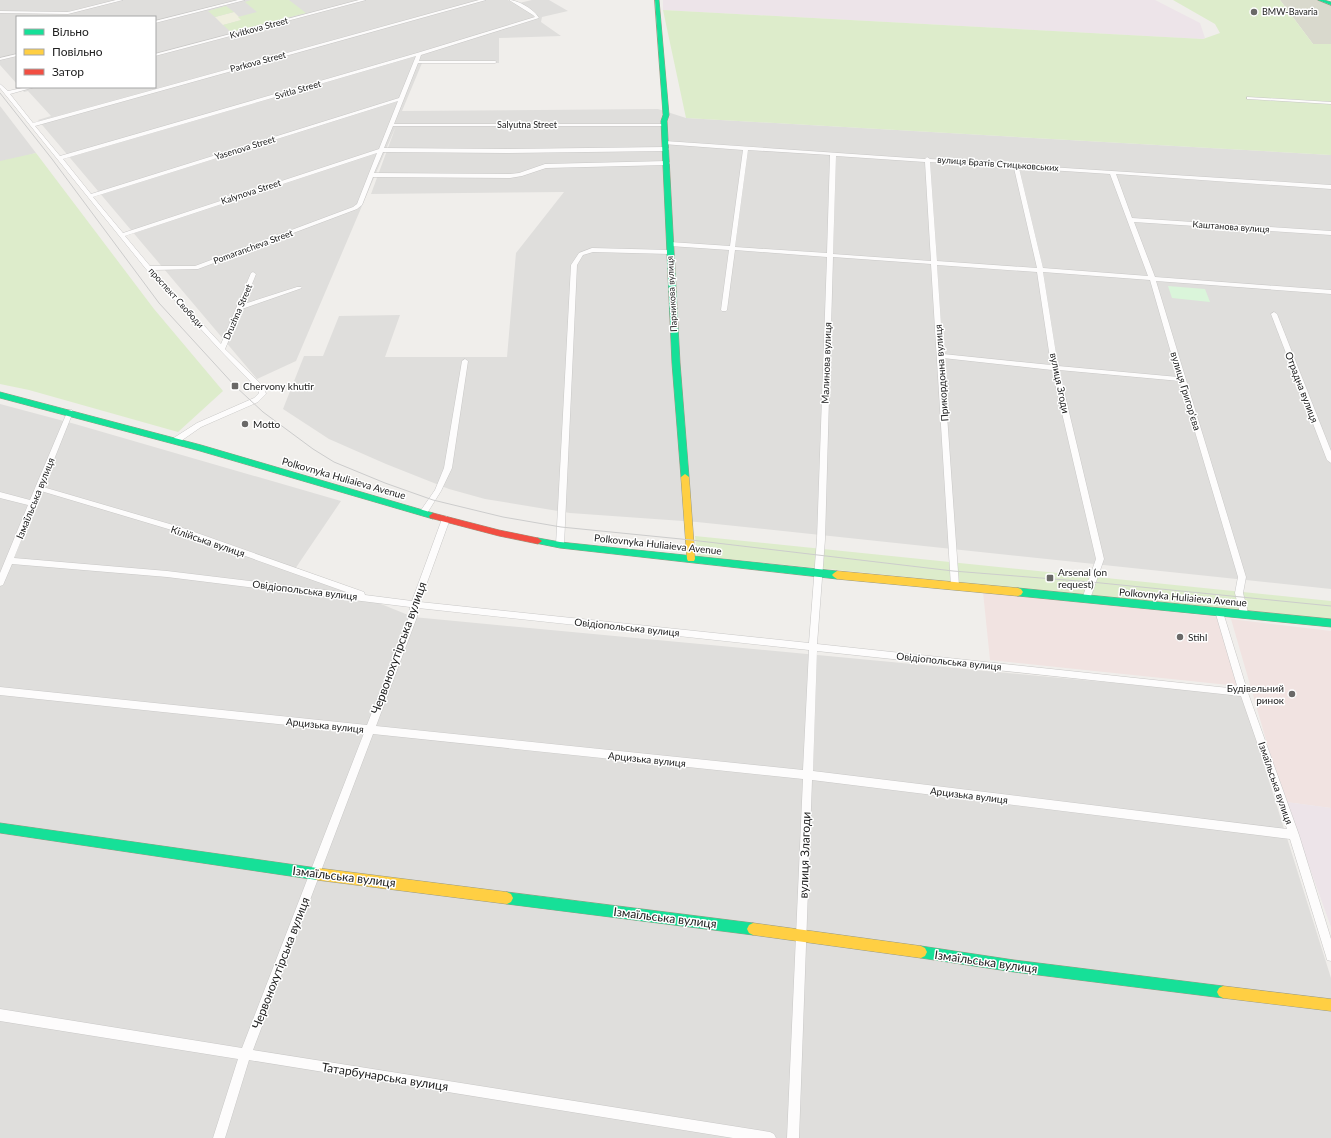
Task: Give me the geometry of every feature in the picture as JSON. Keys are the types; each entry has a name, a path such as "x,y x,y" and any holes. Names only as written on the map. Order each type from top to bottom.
{"street":[{"path":"0,12 68,13 121,0"},
{"path":"156,22 243,0"},
{"name":"Kvitkova Street","path":"156,55 364,0"},
{"name":"Parkova Street","path":"32,125 484,0"},
{"name":"Svitla Street","path":"60,158 419,54 537,18 535,14 511,0"},
{"name":"Парникова вулиця","path":"657,0 666,115 664,125 676,363 691,559"},
{"path":"1320,0 1331,4"},
{"path":"419,54 370,175 510,176 520,175 550,166 666,163"},
{"path":"0,59 16,55"},
{"path":"416,62 495,62"},
{"name":"проспект Свободи","path":"0,85 148,268 222,349 262,390 263,394 256,400 199,424 175,441"},
{"path":"7,93 29,88"},
{"path":"1249,98 1331,103"},
{"name":"Yasenova Street","path":"90,196 400,99"},
{"name":"Salyutna Street","path":"390,125 664,125"},
{"name":"вулиця Братів Стицьковських","path":"665,146 746,148 927,159 1331,187"},
{"name":"Kalynova Street","path":"122,235 380,150 507,151 665,146"},
{"path":"724,310 746,148"},
{"name":"Малинова вулиця","path":"820,573 833,154"},
{"name":"Прикордонна вулиця","path":"927,159 933,262 941,356 954,586"},
{"name":"вулиця Згоди","path":"1016,165 1040,270 1055,368 1100,559 1086,599"},
{"name":"вулиця Григор'єва","path":"1112,172 1152,278 1242,576 1239,593 1244,613"},
{"name":"Pomarancheva Street","path":"148,268 196,268 355,208 361,201 370,175"},
{"name":"Каштанова вулиця","path":"1131,220 1331,234"},
{"path":"560,545 574,265 580,254 592,250 670,248 733,249 933,262 1331,292"},
{"name":"Druzhna Street","path":"222,349 253,274"},
{"path":"239,308 299,288"},
{"name":"Отрадна вулиця","path":"1274,314 1331,460"},
{"path":"941,356 1055,368 1182,378"},
{"path":"423,513 436,495 444,480 448,468 465,361"},
{"name":"Polkovnyka Huliaieva Avenue","path":"0,395 70,412 423,513 519,538 560,545 820,573 1244,613 1331,623"},
{"name":"Ізмаїльська вулиця","path":"0,583 70,412"},
{"name":"Кілійська вулиця","path":"39,488 177,530 376,599"},
{"path":"0,495 33,503"},
{"name":"Червонохутірська вулиця","path":"219,1138 245,1055 316,874 369,729 413,617 415,603 446,519"},
{"name":"Овідіопольська вулиця","path":"9,561 167,574 415,603 470,611 1244,693"},
{"name":"вулиця Злагоди","path":"793,1138 813,647 820,573"},
{"name":"Ізмаїльська вулиця","path":"1219,611 1244,693 1294,835 1331,956"},
{"name":"Арцизька вулиця","path":"0,690 807,776 1294,835"},
{"name":"Ізмаїльська вулиця","path":"0,828 316,874 802,935 1014,966 1331,1004"},
{"name":"Татарбунарська вулиця","path":"0,1015 770,1138"}],"shaded area":[{"path":"0,0 508,0 515,4 532,0 549,0 568,11 542,17 541,22 561,36 499,38 499,63 422,63 402,111 658,109 686,118 1331,155 1331,589 697,522 570,513 485,499 449,489 329,439 283,409 304,356 323,356 339,316 400,315 385,357 507,357 516,253 564,192 371,194 396,126 296,361 257,379 38,120 51,116 28,91 24,92 21,88 156,88 156,16 16,16 16,83 0,65"},
{"path":"663,0 1155,0 1200,23 1205,38 663,10"},
{"path":"1280,0 1317,0 1331,5 1331,44 1313,44"},
{"path":"0,106 36,153 0,163"},
{"path":"0,404 75,424 341,501 295,569 413,617 1242,695 1331,978 1331,1138 0,1138"},
{"path":"983,592 1218,617 1238,686 990,660"},
{"name":"Будівельний ринок","path":"1231,619 1331,631 1331,808 1286,802 1271,757"},
{"path":"1286,802 1331,808 1331,927"}],"green space":[{"path":"251,0 289,0 306,13 231,32 223,25 241,20 238,17 257,12 245,2"},
{"path":"1173,0 1280,0 1313,44 1331,44 1331,155 686,118 663,10 1203,39 1220,33 1215,24"},
{"path":"226,6 234,12 215,17 208,11"},
{"path":"234,12 242,20 223,25 215,17"},
{"path":"36,153 154,309 223,391 178,432 29,390 0,384 0,161"},
{"path":"1168,286 1205,289 1210,302 1172,298"},
{"path":"695,536 1331,601 1331,619 697,556"}],"tram line":[{"path":"0,93 52,159 159,303 235,386 263,412 313,449 334,462 385,483 433,500 503,517 561,527 691,540 953,571 1091,582 1331,606"}],"traffic: fast":[{"path":"657,0 666,115 664,121 676,363 685,477"},
{"path":"1320,0 1331,4"},
{"path":"0,395 201,448 433,516"},
{"path":"538,541 560,545 837,575"},
{"path":"1018,592 1331,623"},
{"path":"0,828 317,874"},
{"path":"507,898 753,929"},
{"path":"921,952 1014,966 1223,992"}],"traffic: slow":[{"path":"685,477 691,559"},
{"path":"837,575 1018,592"},
{"path":"317,874 507,898"},
{"path":"753,929 921,952"},
{"path":"1223,992 1331,1005"}],"traffic: jam":[{"path":"433,516 499,533 538,541"}],"place":[{"name":"BMW-Bavaria","path":"1254,12"},
{"name":"Chervony khutir","path":"235,386"},
{"name":"Motto","path":"245,424"},
{"name":"Arsenal (on request)","path":"1050,578"},
{"name":"Stihl","path":"1180,637"},
{"name":"Будівельний ринок","path":"1292,694"}]}
